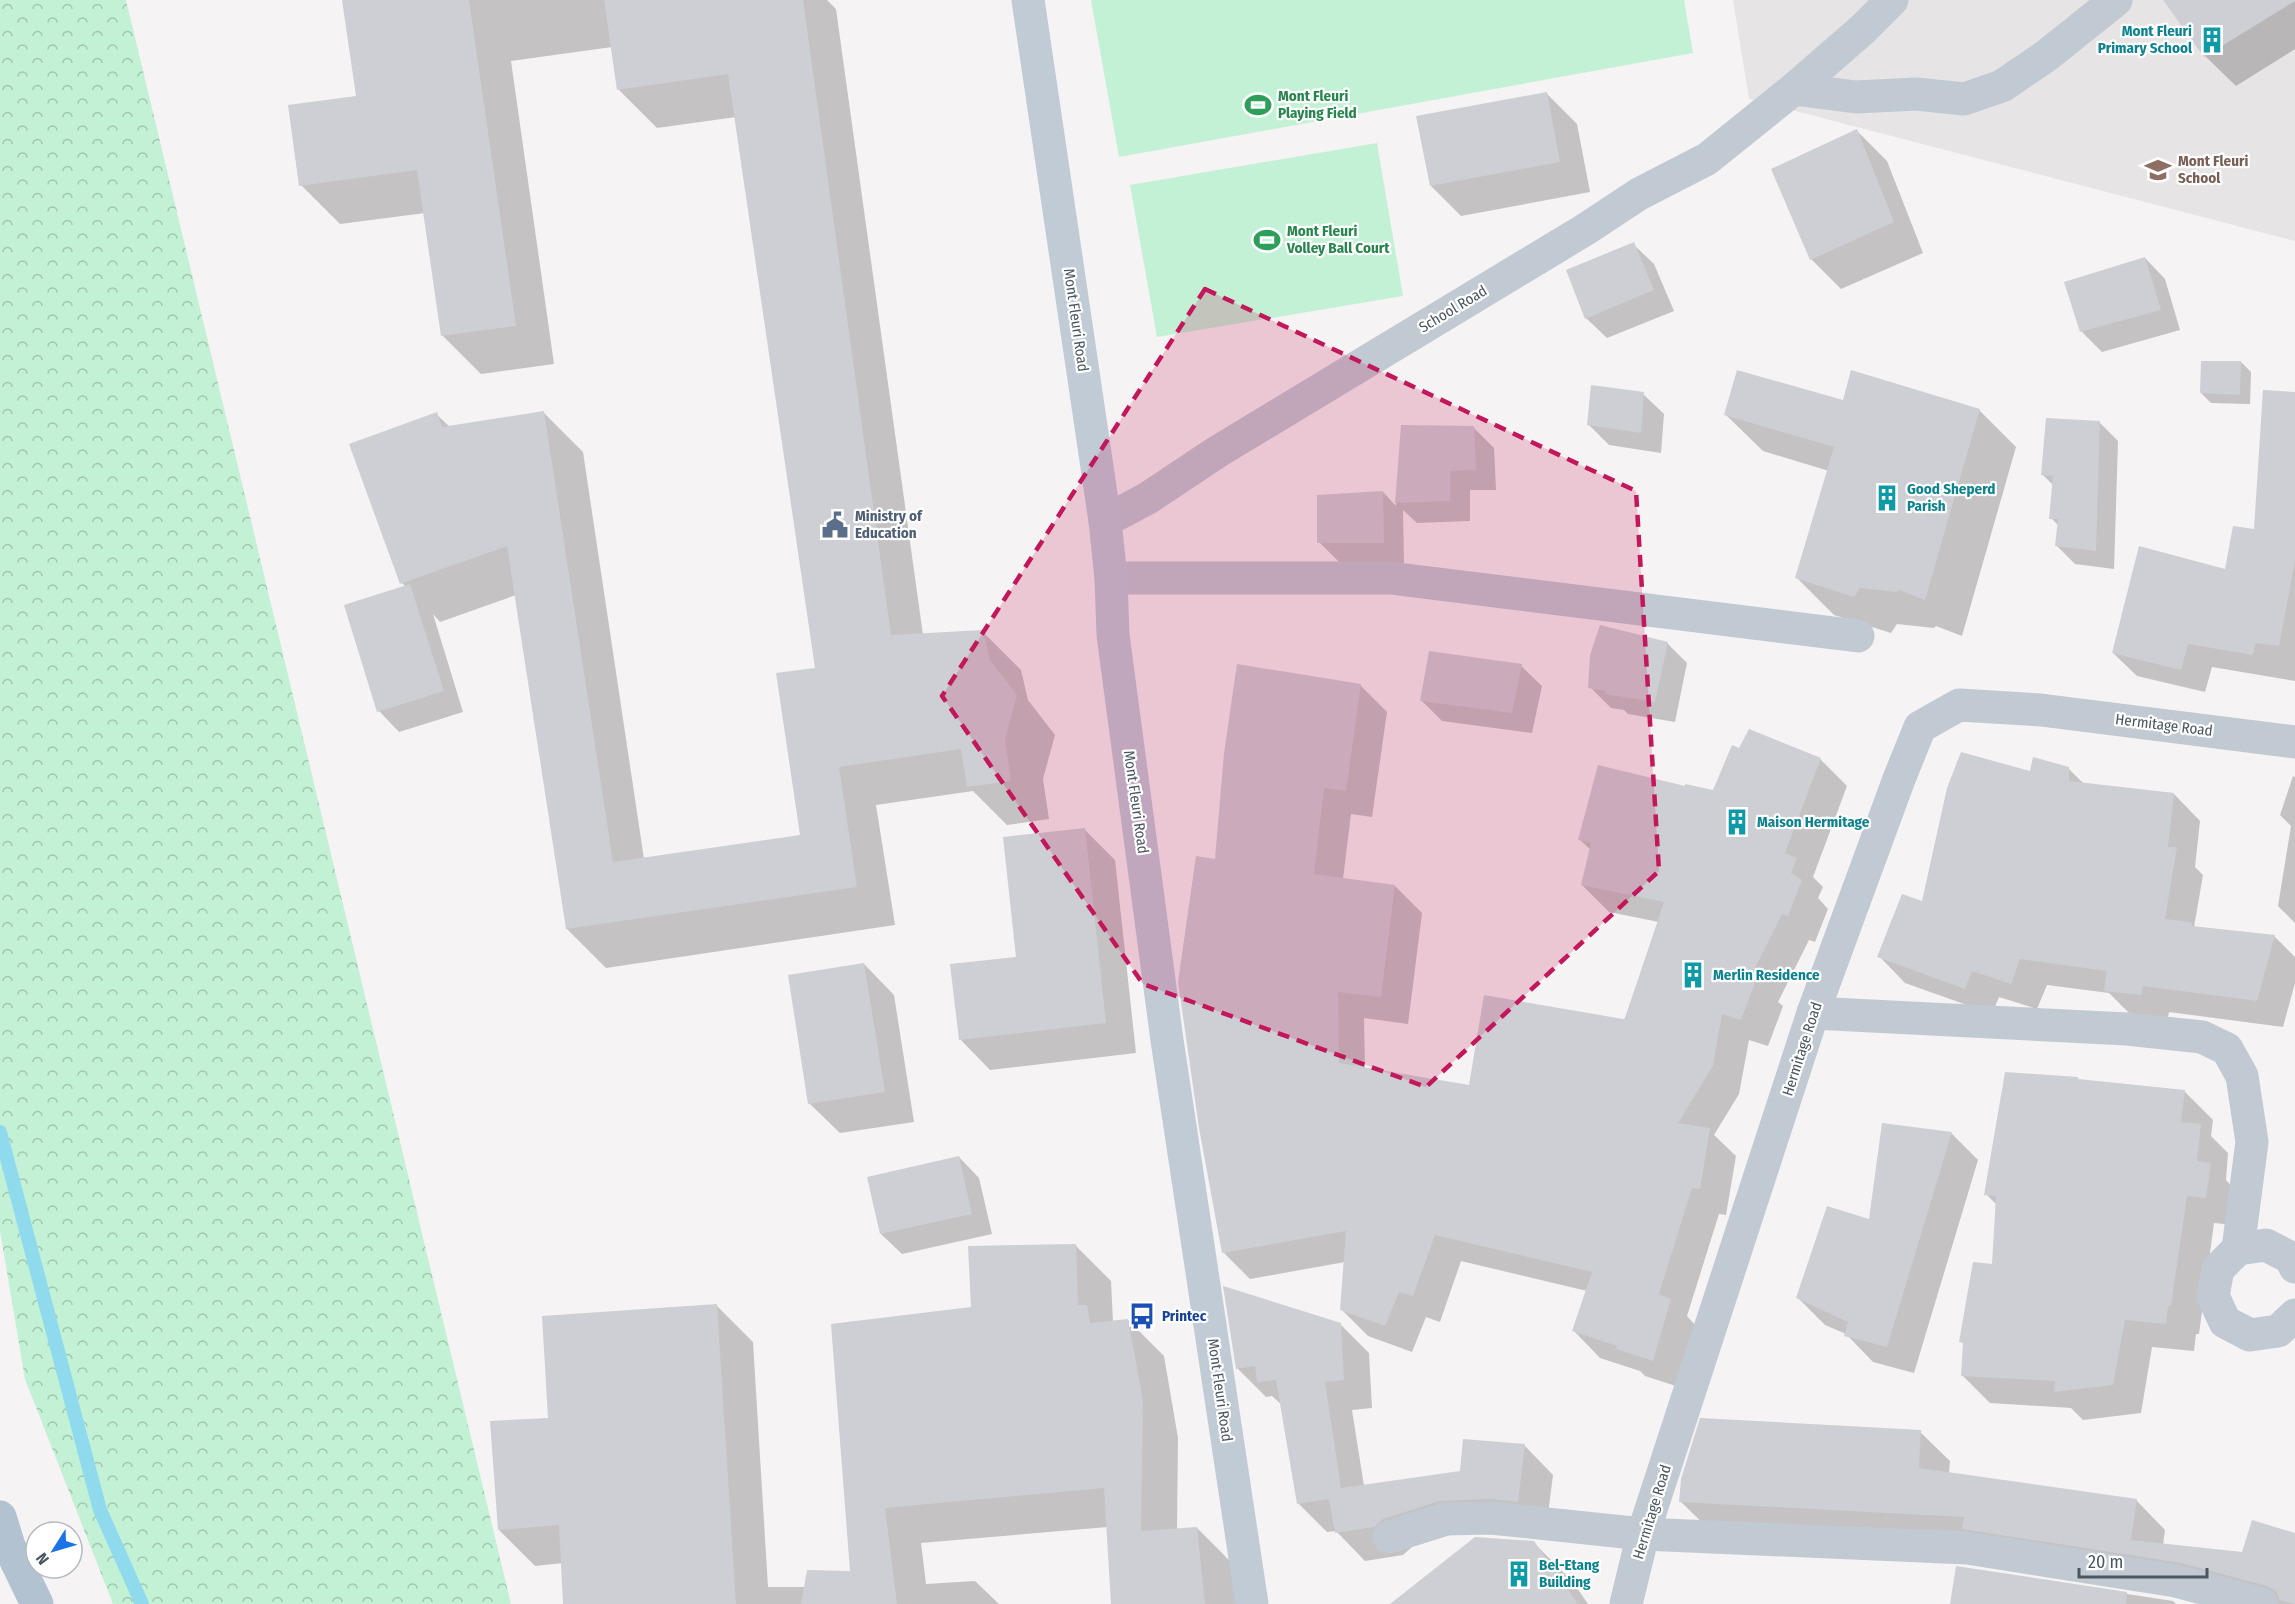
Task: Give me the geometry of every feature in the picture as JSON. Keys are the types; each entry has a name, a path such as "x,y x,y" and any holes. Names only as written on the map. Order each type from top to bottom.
{"main road":[{"name":"Mont Fleuri Road","path":"1028,0 1105,520 1111,578 1113,635 1167,1040 1252,1604"},
{"path":"0,1517 9,1545 37,1604"}],"street":[{"name":"School Road","path":"1105,520 1148,498 1217,452 1586,229 1639,194 1707,159 1794,89 1862,30 1892,0"},
{"path":"1794,89 1856,97 1916,94 1964,99 2002,86 2046,56 2115,0"},
{"path":"1111,578 1390,578 1858,636"},
{"name":"Hermitage Road","path":"1626,1604 1643,1534 1814,1014 1899,778 1920,728 1959,705 2041,710 2295,741"},
{"path":"1814,1014 2127,1029 2202,1037 2227,1049 2242,1076 2252,1142 2238,1249"},
{"path":"2295,1267 2291,1258 2266,1245 2238,1249 2218,1269 2213,1296 2225,1322 2250,1335 2278,1331 2295,1315"},
{"path":"1389,1537 1445,1519 1479,1519 1643,1534 1967,1548 2176,1581 2262,1604"}],"highlighted area":[{"path":"1205,289 1636,491 1659,871 1426,1087 1143,984 942,696"}],"shaded area":[{"name":"Mont Fleuri School","path":"1733,0 2295,0 2295,241 1749,99"}],"green space":[{"path":"0,0 126,0 511,1604 113,1604 84,1530 84,1520 80,1520 25,1379 0,1231"},
{"name":"Mont Fleuri Playing Field","path":"1091,0 1684,0 1693,53 1119,157"},
{"name":"Mont Fleuri Volley Ball Court","path":"1377,143 1403,296 1157,337 1130,185"}],"building":[{"path":"342,0 469,0 516,326 441,336 417,170 299,186 288,105 356,96"},
{"name":"Ministry of Education","path":"604,0 803,0 891,635 983,630 990,660 1017,695 1005,739 1011,781 967,787 961,749 839,767 857,887 566,929 507,546 400,584 349,444 437,412 442,427 544,411 613,862 800,835 776,673 815,668 728,74 617,90"},
{"name":"Mont Fleuri Primary School","path":"2163,0 2295,0 2295,1 2204,57"},
{"path":"1547,92 1560,162 1430,186 1416,116"},
{"path":"1857,129 1894,222 1810,260 1771,169"},
{"path":"1634,242 1654,290 1585,319 1566,270"},
{"path":"2145,257 2161,310 2080,332 2064,282"},
{"path":"2201,361 2241,361 2240,395 2200,393"},
{"name":"Good Sheperd Parish","path":"1737,370 1843,400 1851,370 1980,409 1925,600 1899,590 1897,592 1860,588 1854,597 1795,578 1834,447 1724,415"},
{"path":"1591,385 1644,392 1641,433 1587,425"},
{"path":"2263,390 2295,392 2295,560 2279,646 2255,643 2253,655 2188,644 2181,670 2112,653 2139,546 2225,569 2233,526 2254,529"},
{"path":"2046,418 2100,421 2096,551 2055,546 2058,519 2049,519 2053,476 2041,475"},
{"path":"1401,425 1474,426 1476,470 1450,471 1450,501 1395,503"},
{"path":"1383,491 1384,543 1317,543 1317,495"},
{"path":"410,584 444,691 377,712 344,605"},
{"path":"1600,625 1668,642 1655,702 1605,694 1606,691 1588,688 1590,655"},
{"path":"1429,651 1522,664 1512,713 1420,701"},
{"path":"1237,664 1361,684 1346,791 1324,788 1314,874 1395,885 1381,997 1338,992 1339,1063 1469,1085 1484,995 1625,1018 1664,902 1581,885 1591,843 1578,840 1598,765 1685,786 1685,784 1713,790 1732,745 1739,748 1749,729 1821,758 1785,853 1797,858 1791,873 1802,880 1788,916 1782,914 1751,976 1757,978 1741,1020 1722,1014 1713,1066 1678,1123 1710,1128 1700,1189 1692,1188 1659,1294 1671,1299 1653,1361 1572,1331 1592,1272 1435,1235 1413,1296 1399,1292 1385,1326 1340,1310 1346,1231 1222,1253 1199,1128 1178,982 1196,856 1215,859 1224,753"},
{"path":"1961,752 2030,771 2033,757 2069,767 2069,781 2174,793 2168,847 2177,847 2165,919 2191,922 2192,926 2275,935 2257,1001 2143,986 2141,995 2104,991 2107,971 2020,959 2011,984 1972,971 1965,989 1877,957 1902,894 1922,901 1947,788"},
{"path":"1085,828 1106,1023 959,1040 950,964 1016,957 1003,837"},
{"path":"864,963 885,1092 808,1104 788,975"},
{"path":"2005,1072 2078,1077 2078,1079 2185,1090 2181,1122 2201,1124 2197,1161 2211,1163 2206,1198 2187,1196 2171,1306 2168,1306 2166,1324 2125,1320 2113,1385 2054,1392 2055,1381 1961,1376 1963,1343 1959,1342 1973,1262 1992,1264 1996,1196 1984,1195"},
{"path":"1882,1123 1952,1132 1887,1347 1844,1336 1848,1322 1796,1298 1827,1206 1869,1219"},
{"path":"959,1156 972,1214 880,1234 867,1177"},
{"path":"1076,1244 1078,1305 1087,1305 1090,1323 1128,1319 1143,1401 1141,1531 1197,1527 1205,1604 1111,1604 1104,1488 885,1508 897,1604 801,1604 807,1570 850,1571 831,1324 971,1307 968,1246"},
{"path":"1223,1286 1341,1323 1344,1380 1325,1382 1341,1488 1460,1471 1463,1439 1525,1444 1518,1502 1491,1499 1440,1501 1383,1519 1374,1527 1335,1533 1329,1499 1297,1504 1276,1380 1257,1382 1255,1366 1236,1369"},
{"path":"717,1304 736,1604 563,1604 559,1525 498,1530 490,1421 548,1418 542,1316"},
{"path":"1700,1418 1921,1430 1919,1468 2137,1499 2131,1540 2242,1552 2252,1520 2295,1533 2295,1604 2280,1600 2276,1591 2267,1586 2181,1563 1962,1529 1964,1517 1679,1502 1681,1479"},
{"name":"Bel-Etang Building","path":"1475,1537 1534,1541 1578,1604 1390,1604"},
{"path":"1956,1566 2127,1592 2126,1604 1950,1604"}],"waterway":[{"path":"0,1132 100,1510 142,1604"}],"place":[{"name":"Mont Fleuri Primary School","path":"2212,40"},
{"name":"Mont Fleuri Playing Field","path":"1258,105"},
{"name":"Mont Fleuri School","path":"2158,170"},
{"name":"Mont Fleuri Volley Ball Court","path":"1267,240"},
{"name":"Good Sheperd Parish","path":"1887,498"},
{"name":"Ministry of Education","path":"835,525"},
{"name":"Maison Hermitage","path":"1737,822"},
{"name":"Merlin Residence","path":"1693,975"},
{"name":"Printec","path":"1142,1316"},
{"name":"Bel-Etang Building","path":"1519,1574"}]}
